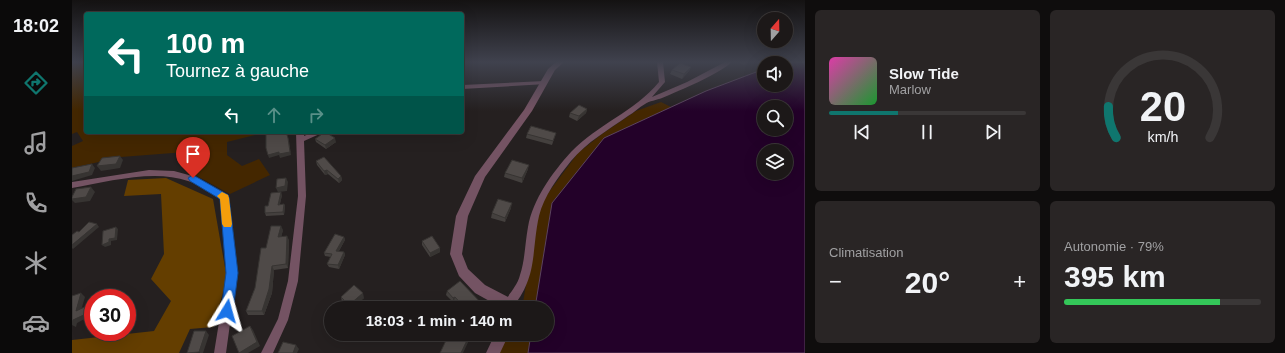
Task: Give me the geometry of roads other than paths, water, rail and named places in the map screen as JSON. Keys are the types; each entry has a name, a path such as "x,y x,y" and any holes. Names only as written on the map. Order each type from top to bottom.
{"street":[{"path":"500,301 480,289 463,272 456,254 462,216 480,176 528,111 547,78"},
{"path":"646,102 662,82 662,78"},
{"path":"512,301 521,287 527,268 532,225 537,204 566,164 585,143 607,126 646,102 702,78"},
{"path":"464,87 544,84"},
{"path":"267,353 283,320 293,281 302,196 300,136 310,134"},
{"path":"72,185 149,173 174,174 193,178 225,198 232,273 220,353"},
{"path":"493,353 499,341"}]}
